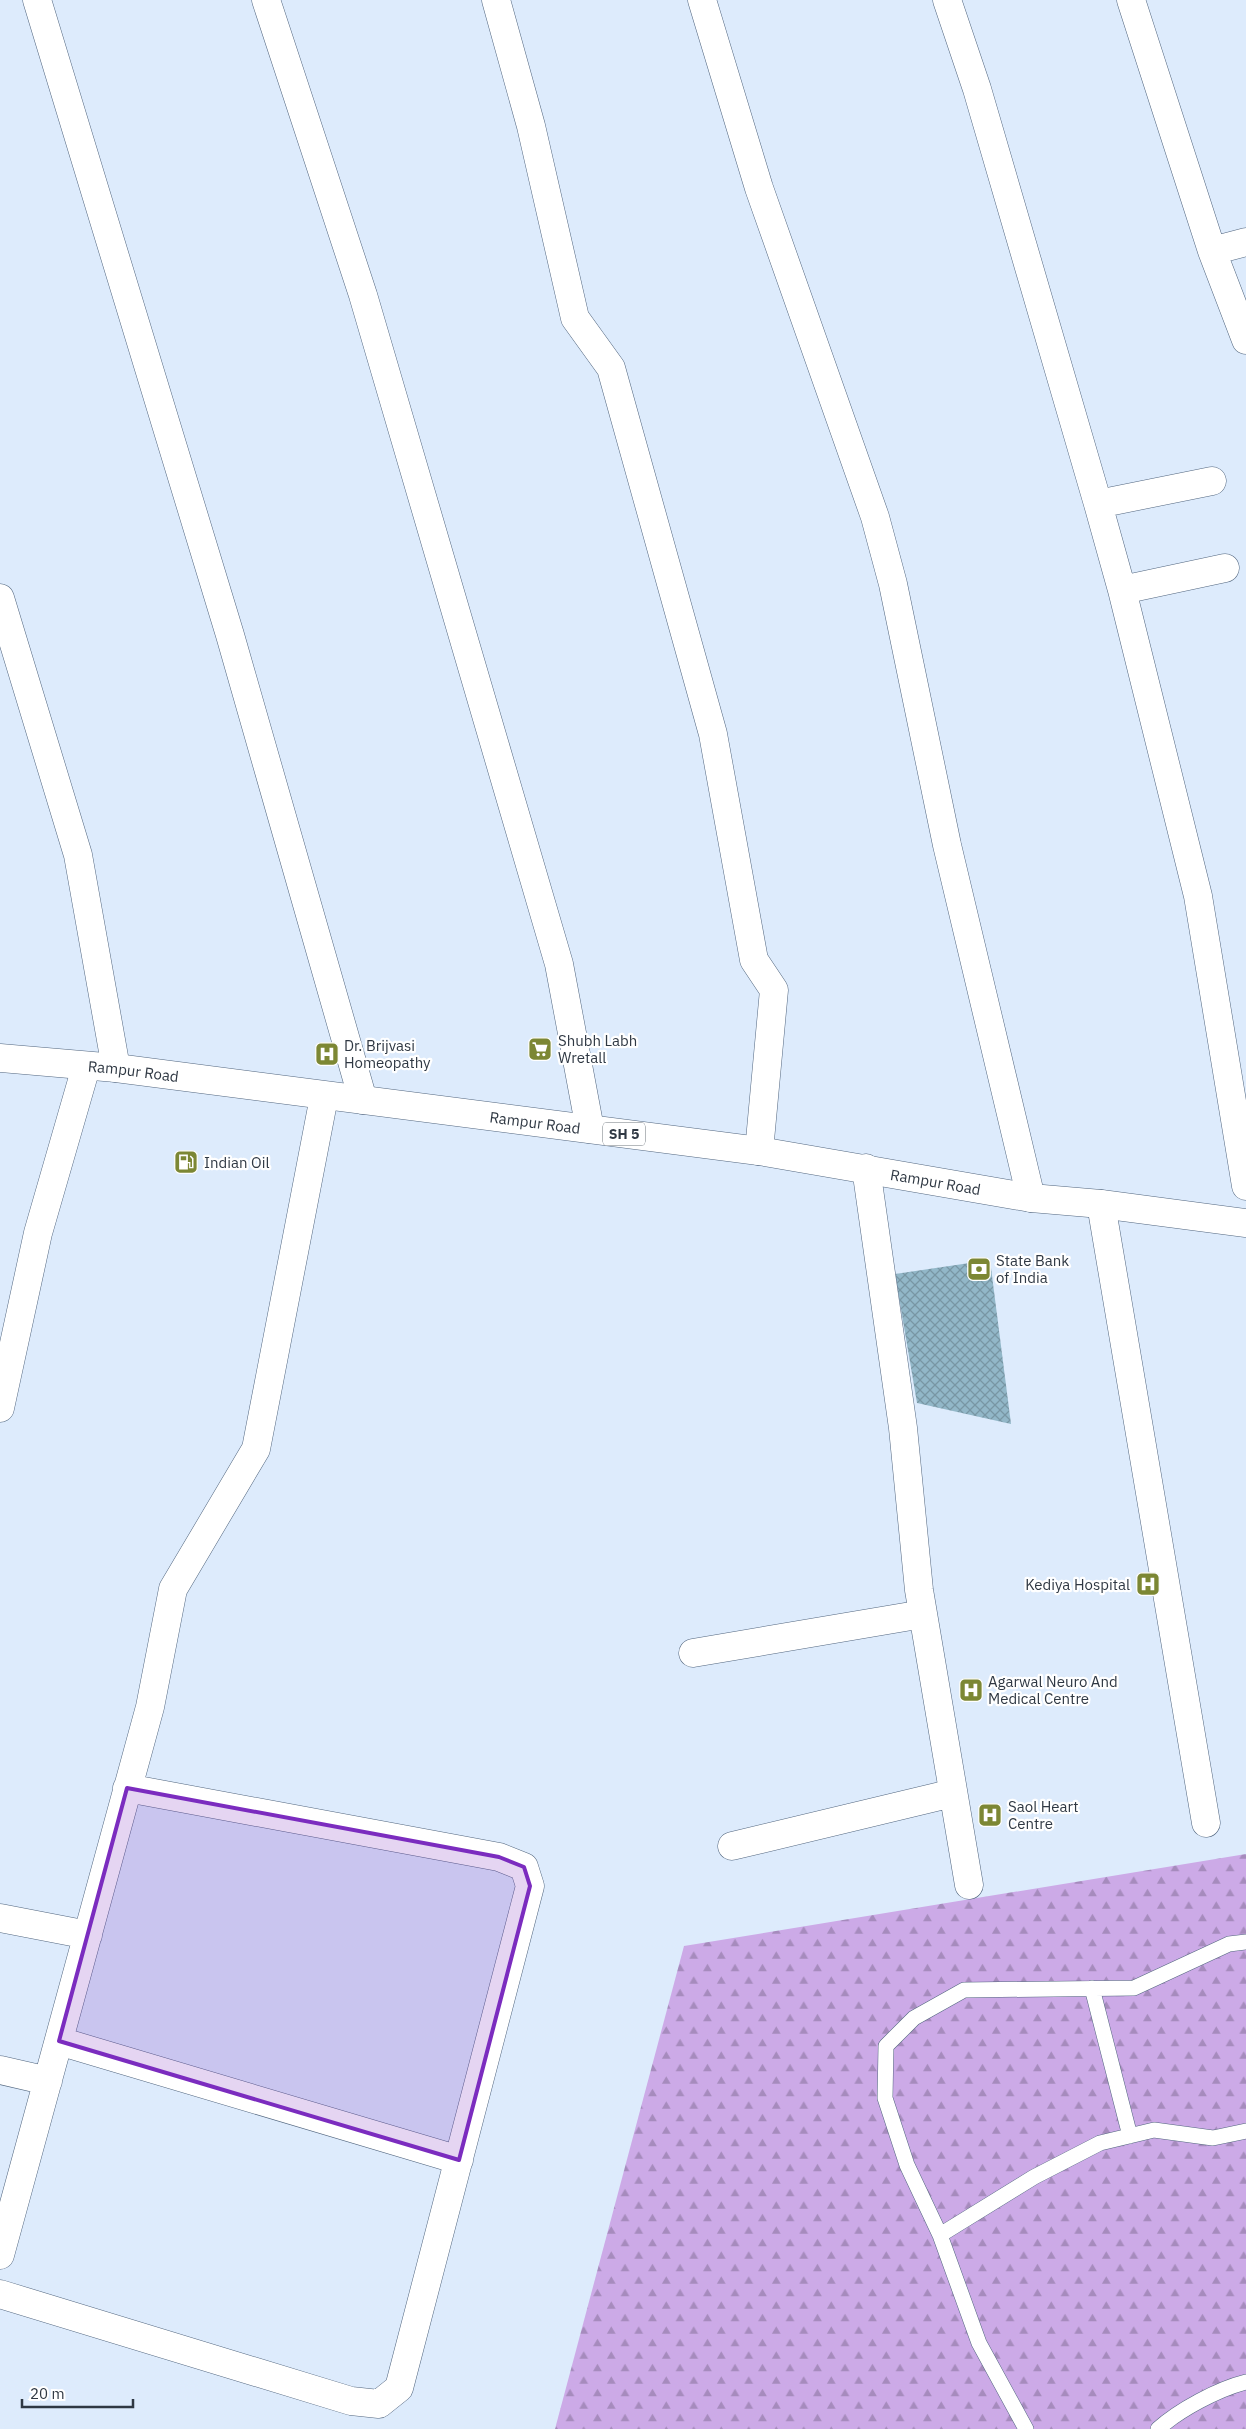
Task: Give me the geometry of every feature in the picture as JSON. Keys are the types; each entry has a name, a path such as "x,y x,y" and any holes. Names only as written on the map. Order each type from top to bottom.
{"street":[{"path":"37,0 228,626 363,1100"},
{"path":"266,0 363,294 559,964 590,1129"},
{"path":"496,0 531,126 575,318 611,368 713,734 754,960 774,990 759,1151"},
{"path":"702,0 759,188 880,536 893,584 947,845 1031,1198"},
{"path":"947,0 977,89 1122,590 1198,896 1246,1186"},
{"path":"1130,0 1212,251 1246,340"},
{"path":"1212,251 1246,242"},
{"path":"1098,504 1212,482"},
{"path":"1122,590 1225,568"},
{"path":"0,598 78,855 116,1068"},
{"name":"Rampur Road","path":"0,1058 86,1067 116,1068 759,1151 1031,1198 1101,1204 1246,1223"},
{"path":"0,1408 38,1233 86,1067"},
{"path":"0,2256 150,1707 173,1589 256,1450 324,1096"},
{"path":"866,1168 903,1428 923,1614 969,1885"},
{"path":"1101,1204 1206,1823"},
{"path":"693,1653 923,1614"},
{"path":"0,2294 351,2402 379,2404 399,2388 530,1886 524,1867 499,1857 127,1788"},
{"path":"732,1846 953,1793"},
{"path":"0,1918 88,1935"},
{"path":"59,2041 459,2160"},
{"path":"0,2070 48,2081"}],"lane":[{"path":"1026,2429 979,2343 940,2235 907,2165 885,2098 886,2046 914,2018 964,1990 1134,1988 1229,1944 1246,1942"},
{"path":"1092,1988 1130,2136"},
{"path":"940,2235 1034,2177 1092,2147 1154,2130 1213,2138 1246,2131"},
{"path":"1158,2429 1167,2421 1230,2386 1246,2382"}],"highlighted area":[{"path":"127,1788 499,1857 524,1867 530,1886 459,2160 59,2041"}],"green space":[{"path":"1246,1854 1246,2429 555,2429 684,1946"}],"building":[{"path":"990,1260 1011,1424 917,1403 895,1274"}],"place":[{"name":"Shubh Labh Wretall","path":"540,1049"},
{"name":"Dr. Brijvasi Homeopathy","path":"327,1054"},
{"name":"Indian Oil","path":"186,1162"},
{"name":"State Bank of India","path":"979,1269"},
{"name":"Kediya Hospital","path":"1148,1584"},
{"name":"Agarwal Neuro And Medical Centre","path":"971,1690"},
{"name":"Saol Heart Centre","path":"990,1815"}]}
